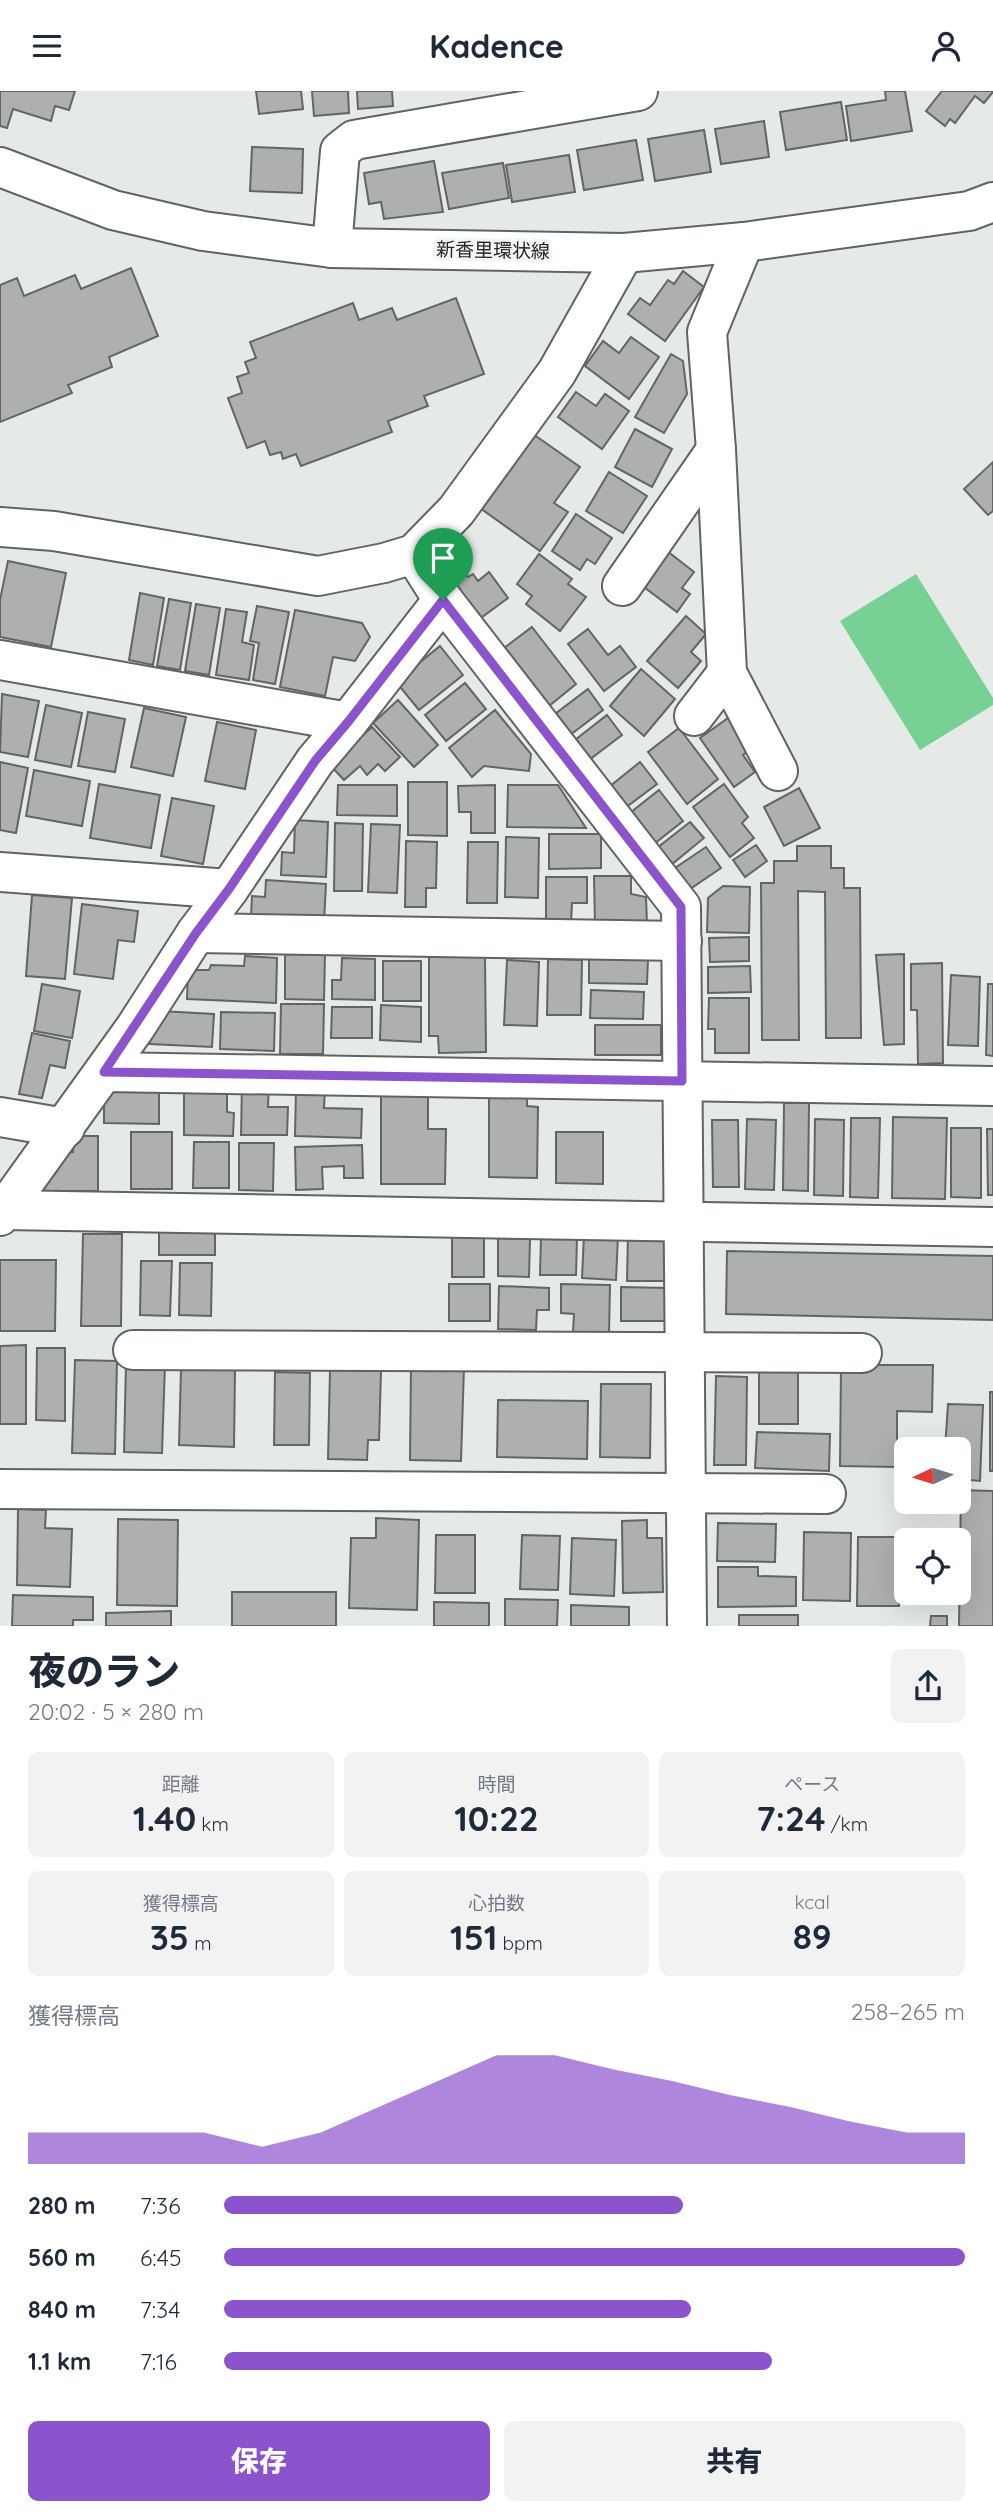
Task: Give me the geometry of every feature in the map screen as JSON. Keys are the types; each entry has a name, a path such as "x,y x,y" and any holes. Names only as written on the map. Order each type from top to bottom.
{"street":[{"path":"332,247 340,151 354,140 638,91"},
{"name":"新香里環状線","path":"0,167 126,213 204,231 332,247 624,253 744,242 969,211 993,202"},
{"path":"744,242 707,332 727,673 778,771"},
{"path":"0,527 54,531 318,576 414,554 456,511 557,372 624,253"},
{"path":"622,586 716,450"},
{"path":"414,554 443,600 681,907 687,1626"},
{"path":"2,1213 104,1072 315,761 443,600"},
{"path":"0,660 348,722"},
{"path":"694,716 727,673"},
{"path":"0,872 229,889"},
{"path":"196,933 682,941"},
{"path":"104,1072 993,1086"},
{"path":"0,1117 65,1128"},
{"path":"2,1213 993,1227"},
{"path":"133,1350 862,1353"},
{"path":"0,1489 826,1494"}],"shaded area":[{"path":"916,574 993,698 993,705 920,750 840,621"}],"building":[{"path":"0,91 75,91 69,110 55,106 51,121 13,109 7,128 0,126"},
{"path":"256,91 301,91 303,109 259,114"},
{"path":"312,91 348,91 349,113 314,116"},
{"path":"357,91 392,91 393,106 358,109"},
{"path":"885,91 905,91 912,131 851,141 846,106 886,100"},
{"path":"942,91 993,92 984,103 975,96 955,123 950,119 945,126 926,111"},
{"path":"841,102 847,140 786,150 780,112"},
{"path":"764,121 769,157 721,164 715,129"},
{"path":"704,130 711,172 655,181 648,139"},
{"path":"636,140 643,180 584,190 577,150"},
{"path":"252,147 303,149 302,193 250,191"},
{"path":"569,155 575,192 512,202 506,165"},
{"path":"434,161 443,212 384,219 381,202 369,204 364,173"},
{"path":"503,163 509,198 449,209 442,173"},
{"path":"131,268 158,336 109,357 112,367 68,385 72,393 0,422 0,285 17,278 24,296 75,275 81,289"},
{"path":"683,271 704,287 665,341 628,314 640,298 650,305 668,280 674,284"},
{"path":"456,298 484,374 424,396 428,406 388,421 392,432 301,466 296,454 283,459 281,452 270,455 265,441 247,448 228,398 242,393 237,377 249,373 245,362 256,358 250,342 353,303 359,320 392,308 397,320"},
{"path":"631,337 659,357 629,399 585,366 603,341 619,353"},
{"path":"671,354 683,361 687,394 664,433 635,417"},
{"path":"576,392 596,406 605,394 629,411 602,449 558,417"},
{"path":"635,429 672,449 652,487 615,467"},
{"path":"533,434 580,467 554,503 568,512 540,551 480,508"},
{"path":"993,462 993,511 988,515 964,489"},
{"path":"609,472 647,496 623,533 586,511"},
{"path":"576,514 612,538 595,564 587,559 580,570 552,551"},
{"path":"662,547 694,572 682,588 690,594 677,612 636,581"},
{"path":"539,554 572,579 568,584 586,597 560,631 526,604 532,596 517,584"},
{"path":"8,561 66,573 51,647 0,637 0,600"},
{"path":"464,571 468,577 473,574 478,581 489,572 508,598 478,620 449,582"},
{"path":"140,593 164,598 153,665 129,660"},
{"path":"169,599 191,603 180,670 157,666"},
{"path":"196,604 220,608 209,675 185,671"},
{"path":"257,606 289,612 275,684 253,680 259,643 250,641"},
{"path":"226,609 247,612 242,642 254,645 249,680 216,675"},
{"path":"295,610 362,623 370,637 355,661 333,657 325,696 280,687"},
{"path":"686,616 706,634 691,652 701,661 678,688 647,661"},
{"path":"532,627 576,684 549,706 504,648"},
{"path":"588,629 608,655 620,646 636,667 604,691 568,644"},
{"path":"440,646 463,675 419,710 396,682"},
{"path":"641,669 675,699 644,736 610,706"},
{"path":"465,683 486,709 446,741 425,715"},
{"path":"588,689 603,710 566,738 551,717"},
{"path":"2,694 39,701 28,757 0,752"},
{"path":"398,700 438,745 414,767 373,723"},
{"path":"46,705 82,713 71,767 35,760"},
{"path":"144,708 186,717 173,776 131,767"},
{"path":"495,710 531,754 529,771 484,766 472,777 449,748"},
{"path":"88,712 125,719 115,772 78,766"},
{"path":"607,715 622,735 589,760 575,740"},
{"path":"731,716 753,747 743,755 755,772 734,787 700,738"},
{"path":"217,722 256,730 245,789 205,781"},
{"path":"372,727 400,757 385,771 378,764 367,775 360,766 344,780 330,765"},
{"path":"679,728 718,779 687,804 648,752"},
{"path":"0,762 28,768 16,833 0,830"},
{"path":"640,762 657,784 625,808 609,787"},
{"path":"34,770 90,781 82,826 26,816"},
{"path":"408,782 447,782 447,836 408,835"},
{"path":"99,784 160,795 151,848 90,838"},
{"path":"724,784 748,817 742,823 754,838 730,857 693,807"},
{"path":"338,785 397,785 397,816 337,815"},
{"path":"495,785 495,833 471,833 471,812 459,812 458,786"},
{"path":"508,785 558,785 586,828 507,827"},
{"path":"799,788 820,828 784,846 764,807"},
{"path":"659,790 683,821 654,844 630,813"},
{"path":"172,798 214,806 203,864 161,856"},
{"path":"295,820 328,822 326,877 281,875 282,852 294,853"},
{"path":"690,822 704,838 671,865 657,848"},
{"path":"335,823 363,824 362,891 334,891"},
{"path":"371,824 400,825 397,893 368,892"},
{"path":"549,834 601,834 601,868 549,869"},
{"path":"506,837 539,838 538,898 505,897"},
{"path":"406,841 437,842 436,888 426,888 426,907 405,907"},
{"path":"468,842 498,842 497,903 467,903"},
{"path":"756,845 767,861 745,877 733,860"},
{"path":"797,846 831,846 831,868 844,868 844,888 860,888 861,1038 826,1038 825,892 798,891 799,1040 762,1040 761,883 774,883 774,861 797,861"},
{"path":"706,847 721,868 690,889 675,868"},
{"path":"594,876 631,876 631,894 646,897 647,925 595,926"},
{"path":"546,877 587,877 587,903 572,903 571,924 546,924"},
{"path":"266,880 326,884 324,922 251,917 252,896 265,897"},
{"path":"723,886 750,887 749,933 707,932 708,898"},
{"path":"32,895 72,898 65,979 26,976"},
{"path":"82,904 138,911 134,942 118,940 113,979 74,974"},
{"path":"749,937 749,961 710,962 709,938"},
{"path":"285,954 325,955 324,1000 285,999"},
{"path":"904,954 904,1044 884,1045 876,955"},
{"path":"245,956 277,958 276,1003 187,999 188,970 209,970 211,965 244,966"},
{"path":"485,956 486,1052 439,1053 438,1036 429,1036 429,957"},
{"path":"342,958 375,959 375,1000 332,999 332,980 341,980"},
{"path":"589,958 648,959 647,984 589,983"},
{"path":"548,959 582,960 581,1015 547,1015"},
{"path":"507,960 539,962 537,1026 504,1025"},
{"path":"383,961 421,961 421,1001 383,1001"},
{"path":"942,963 943,1063 918,1064 917,1010 911,1010 911,964"},
{"path":"750,966 751,992 708,993 708,967"},
{"path":"951,975 980,977 978,1046 948,1045"},
{"path":"42,984 80,991 72,1038 34,1031"},
{"path":"988,984 993,984 993,1056 986,1055"},
{"path":"591,990 644,992 643,1019 590,1018"},
{"path":"709,998 749,998 749,1053 715,1053 715,1029 708,1029"},
{"path":"281,1004 324,1004 323,1054 280,1054"},
{"path":"381,1005 421,1007 421,1042 380,1040"},
{"path":"332,1007 372,1007 372,1038 331,1038"},
{"path":"160,1011 214,1014 212,1047 150,1044 150,1028"},
{"path":"221,1012 275,1013 274,1051 220,1049"},
{"path":"595,1025 661,1025 661,1055 595,1055"},
{"path":"32,1033 70,1041 65,1068 50,1065 42,1098 19,1094"},
{"path":"242,1084 269,1084 268,1107 288,1107 287,1135 241,1135"},
{"path":"296,1088 325,1088 324,1108 362,1109 361,1138 295,1136"},
{"path":"184,1090 227,1091 227,1112 234,1113 233,1136 184,1135"},
{"path":"104,1092 159,1092 159,1124 104,1123"},
{"path":"381,1095 428,1095 428,1129 446,1129 445,1184 381,1184"},
{"path":"489,1098 527,1098 527,1106 538,1107 537,1178 489,1177"},
{"path":"784,1103 809,1103 808,1191 783,1190"},
{"path":"893,1117 947,1118 945,1199 892,1198"},
{"path":"851,1118 880,1118 878,1198 850,1197"},
{"path":"747,1119 776,1120 774,1190 745,1189"},
{"path":"815,1119 844,1120 843,1196 814,1195"},
{"path":"712,1120 738,1120 739,1187 713,1187"},
{"path":"951,1128 981,1128 981,1198 951,1197"},
{"path":"987,1129 993,1129 993,1195 988,1195"},
{"path":"131,1132 172,1132 172,1189 131,1189"},
{"path":"556,1132 603,1132 603,1184 556,1183"},
{"path":"74,1136 98,1136 98,1191 43,1191 43,1172 60,1153 73,1152"},
{"path":"194,1142 229,1142 229,1188 193,1188"},
{"path":"239,1143 274,1143 273,1191 239,1190"},
{"path":"362,1145 363,1178 344,1178 344,1166 322,1167 323,1189 296,1190 295,1147"},
{"path":"159,1226 215,1226 215,1255 159,1255"},
{"path":"628,1233 668,1234 666,1281 627,1281"},
{"path":"83,1234 122,1234 121,1326 81,1326"},
{"path":"584,1234 618,1235 616,1280 582,1278"},
{"path":"452,1235 484,1235 484,1277 452,1277"},
{"path":"541,1237 577,1238 576,1275 540,1275"},
{"path":"498,1238 530,1239 529,1277 498,1276"},
{"path":"727,1251 993,1256 993,1320 726,1314"},
{"path":"0,1260 56,1260 55,1331 0,1331"},
{"path":"141,1261 172,1261 170,1316 140,1315"},
{"path":"180,1263 212,1263 211,1316 179,1315"},
{"path":"449,1284 490,1284 490,1321 449,1321"},
{"path":"561,1284 610,1285 609,1333 573,1332 574,1314 561,1313"},
{"path":"499,1286 549,1288 549,1310 537,1310 536,1330 498,1329"},
{"path":"621,1287 669,1288 668,1321 621,1321"},
{"path":"26,1345 26,1424 0,1424 0,1346"},
{"path":"37,1348 65,1348 65,1421 36,1420"},
{"path":"75,1360 117,1361 115,1454 72,1453"},
{"path":"126,1363 165,1364 162,1453 124,1452"},
{"path":"841,1365 933,1365 932,1412 897,1411 894,1467 840,1466"},
{"path":"411,1366 464,1367 461,1461 410,1460"},
{"path":"181,1369 235,1370 234,1447 179,1445"},
{"path":"759,1369 798,1369 798,1424 759,1424"},
{"path":"330,1370 381,1371 379,1440 368,1440 367,1460 328,1459"},
{"path":"275,1372 310,1373 309,1445 274,1445"},
{"path":"716,1376 747,1377 746,1465 714,1465"},
{"path":"601,1384 651,1384 650,1458 600,1457"},
{"path":"990,1392 993,1392 993,1471 990,1471"},
{"path":"498,1400 588,1401 587,1459 497,1457"},
{"path":"948,1404 983,1405 980,1481 971,1480 971,1437 946,1437"},
{"path":"757,1432 830,1434 829,1471 755,1468"},
{"path":"971,1490 993,1491 993,1626 959,1626 959,1605 971,1605 971,1528 960,1528 961,1514 971,1514"},
{"path":"18,1509 46,1510 45,1528 72,1529 70,1587 17,1585"},
{"path":"376,1518 419,1520 417,1610 349,1608 351,1538 376,1538"},
{"path":"118,1519 178,1520 177,1606 117,1605"},
{"path":"647,1520 647,1538 662,1538 663,1592 623,1593 622,1521"},
{"path":"718,1523 776,1524 775,1562 717,1561"},
{"path":"804,1532 851,1533 850,1601 803,1600"},
{"path":"436,1535 475,1535 475,1593 435,1593"},
{"path":"522,1535 560,1536 558,1590 520,1589"},
{"path":"858,1537 894,1537 894,1605 899,1606 857,1606"},
{"path":"572,1538 616,1540 614,1596 570,1594"},
{"path":"718,1567 758,1567 758,1576 796,1577 796,1606 718,1607"},
{"path":"232,1592 336,1592 336,1626 232,1626"},
{"path":"13,1595 93,1597 93,1620 73,1620 73,1626 12,1626"},
{"path":"505,1599 558,1600 557,1626 505,1626"},
{"path":"434,1602 489,1603 489,1626 434,1626"},
{"path":"571,1605 629,1607 629,1626 571,1626"},
{"path":"171,1611 171,1626 106,1626 106,1613"},
{"path":"739,1615 798,1615 798,1626 739,1626"},
{"path":"931,1616 947,1616 947,1626 930,1626"}],"route":[{"path":"443,600 681,907 682,1081 104,1072 315,761 443,600"}]}
